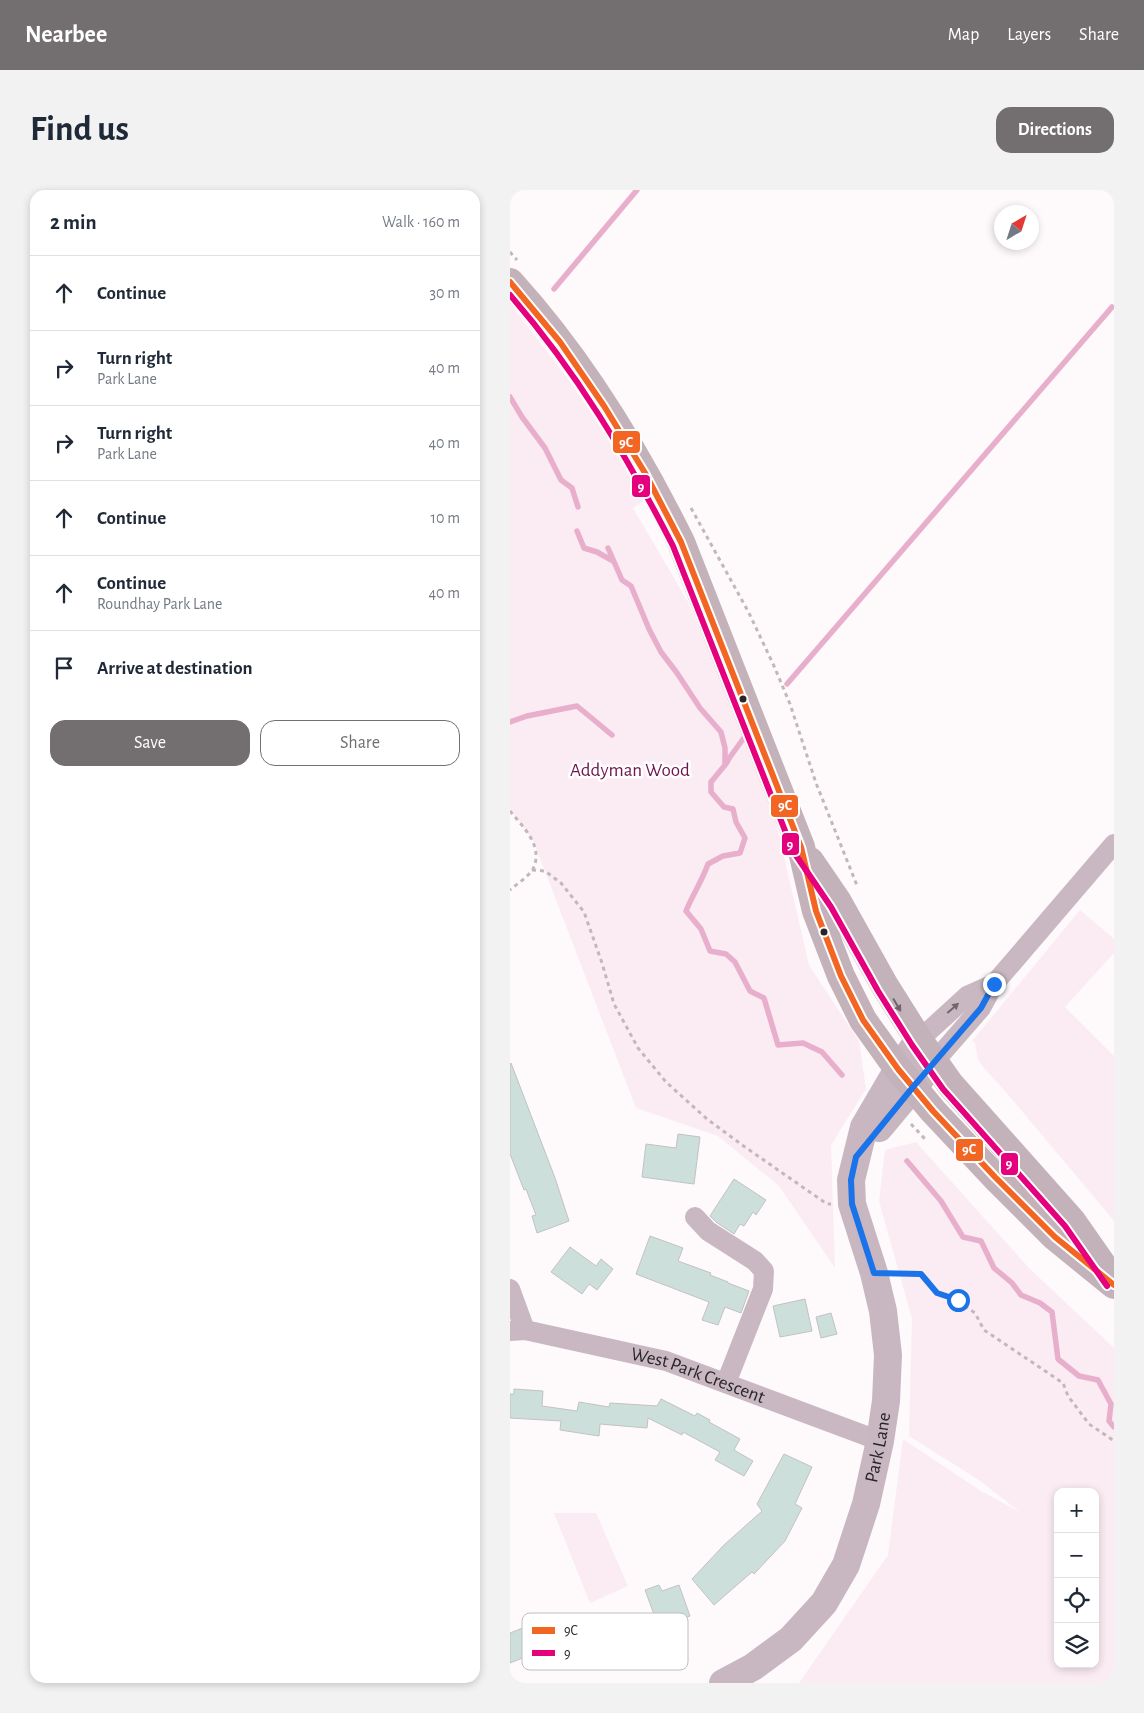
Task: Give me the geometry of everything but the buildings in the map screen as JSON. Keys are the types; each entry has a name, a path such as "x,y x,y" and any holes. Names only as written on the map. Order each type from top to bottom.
{"highway":[{"path":"510,282 525,298 571,358 607,410 658,494 681,542 801,847 816,911 841,976 863,1020 933,1111 988,1170 1055,1238 1114,1283"},
{"path":"801,847 838,902 885,986 934,1062 956,1091 1072,1221 1114,1283"}],"street":[{"path":"906,1078 934,1062 981,1008 994,984 1114,844"},
{"path":"906,1078 919,1040 967,996 994,984"},
{"name":"Park Lane","path":"723,1683 753,1667 791,1639 824,1603 846,1566 866,1504 880,1441 886,1402 888,1356 883,1312 874,1273 852,1204 851,1180 864,1127 906,1078"},
{"path":"695,1217 708,1231 755,1261 764,1271 763,1289 726,1383"},
{"path":"510,1289 517,1330"},
{"name":"West Park Crescent","path":"517,1330 666,1361 880,1441"}],"path":[{"path":"689,504 749,613 774,666 790,704 816,783 859,891"},
{"path":"510,811 533,840 536,857 532,870 510,890"},
{"path":"532,870 545,871 561,884 584,912 614,1004 638,1048 666,1082 708,1119 827,1204 852,1204"},
{"path":"874,1273 921,1274 937,1293 958,1300 975,1313 984,1330 1063,1383 1068,1396 1088,1424 1114,1441"}],"green space":[{"name":"Addyman Wood","path":"510,304 569,380 619,453 646,499 633,508 688,602 767,783 809,965 859,1041 866,1089 831,1145 835,1268 779,1186 718,1136 636,1108 533,840 510,809"},
{"path":"1080,910 1114,939 1114,953 1065,1007 1114,1056 1114,1221 983,1067 978,1059 975,1043 972,1041"},
{"path":"916,1142 1030,1269 1114,1348 1114,1683 799,1683 888,1555 903,1439 981,1491 1020,1512 979,1480 909,1436 912,1319 879,1201 885,1150"},
{"path":"554,1513 596,1513 628,1586 590,1603"}],"waterway":[{"path":"554,289 637,190"},
{"path":"787,684 1112,307"},
{"path":"510,397 545,448 561,480 572,488 578,507"},
{"path":"577,531 584,548 597,552 613,561"},
{"path":"608,548 622,580 631,586 661,652 700,708 721,732 725,748 725,765 711,782 711,792 724,807 733,809 736,822 745,838 740,853 723,856 708,864 686,911 701,929 710,951 726,954 735,962 750,991 764,998 778,1045 803,1043 822,1052 842,1075"},
{"path":"510,722 527,716 577,706 612,735"},
{"path":"726,764 746,735"},
{"path":"907,1161 941,1201 963,1237 981,1241 994,1268 1012,1283 1021,1295 1040,1303 1052,1312 1058,1359 1079,1376 1098,1380 1111,1404 1109,1421 1114,1427"}],"transit line":[{"name":"9C","path":"510,282 560,342 604,406 645,473 681,542 801,847 816,911 841,976 863,1020 898,1069 933,1111 995,1177 1055,1237 1114,1285"},
{"name":"9","path":"510,295 557,354 599,415 619,447 673,546 793,851 831,907 878,991 912,1045 943,1089 1065,1226 1107,1286"}],"route":[{"path":"958,1300 937,1293 921,1274 874,1273 852,1204 851,1180 856,1157 981,1008 994,984"}]}
